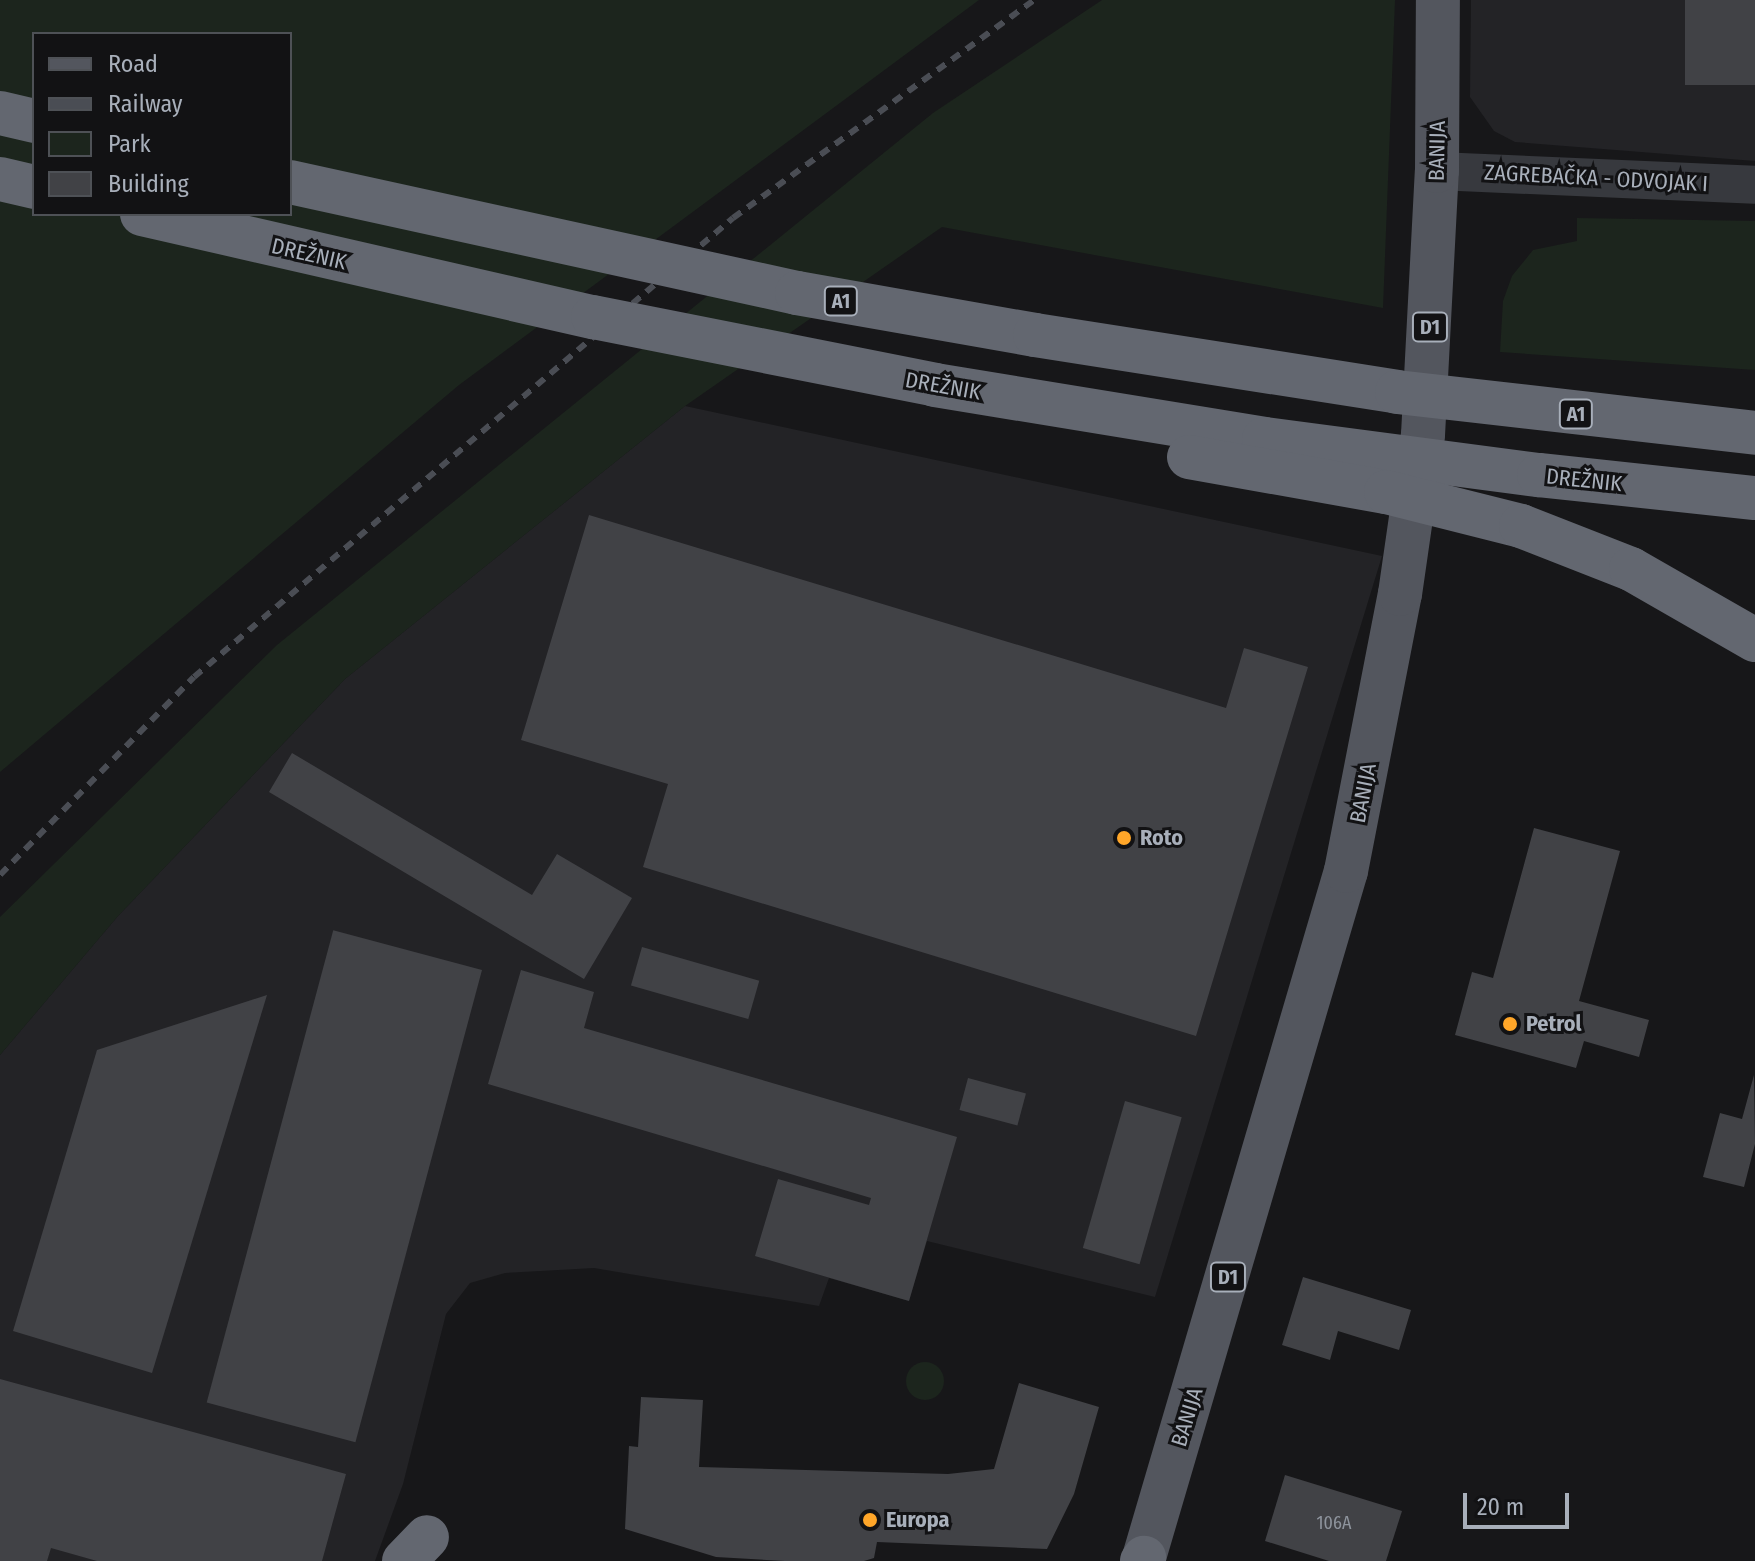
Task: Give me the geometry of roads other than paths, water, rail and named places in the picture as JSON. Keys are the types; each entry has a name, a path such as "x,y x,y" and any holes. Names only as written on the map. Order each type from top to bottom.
{"highway":[{"path":"0,113 32,121"},
{"path":"0,179 32,187"},
{"name":"A1","path":"292,182 797,293 1129,351 1397,392 1755,433"},
{"name":"DREŽNIK","path":"150,216 430,283 815,362 1047,404 1407,459 1755,498"},
{"path":"1047,404 1082,431 1121,445 1386,492 1521,526 1631,569 1755,640"}],"main road":[{"name":"BANIJA","path":"1144,1560 1287,1076 1355,832 1400,594 1420,467 1437,171 1438,0"}],"street":[{"name":"ZAGREBAČKA - ODVOJAK I","path":"1437,171 1755,185"}],"railway":[{"path":"0,875 194,677 733,218 1034,0"}],"place":[{"name":"Roto","path":"1124,838"},
{"name":"Petrol","path":"1510,1024"},
{"name":"Europa","path":"870,1520"}]}
